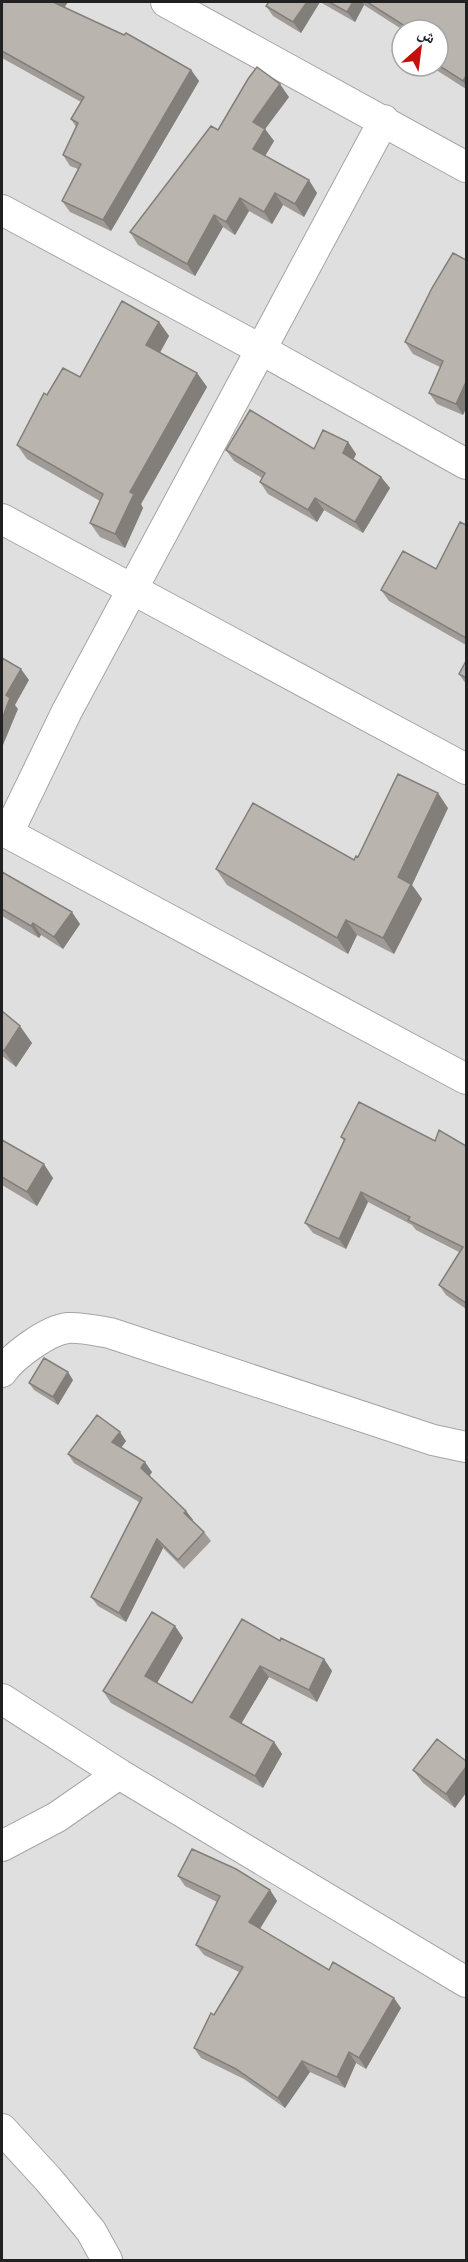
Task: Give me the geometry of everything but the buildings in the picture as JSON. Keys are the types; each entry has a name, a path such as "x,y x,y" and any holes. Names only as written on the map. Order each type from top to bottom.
{"street":[{"path":"166,2 466,167"},
{"path":"384,120 5,831 466,1079"},
{"path":"2,210 260,349 466,464"},
{"path":"2,519 466,769"},
{"path":"2,1372 35,1341 67,1328 110,1333 433,1440 466,1447"},
{"path":"2,1699 119,1774 466,1982"},
{"path":"2,1846 57,1817 119,1774"},
{"path":"2,2129 92,2231 107,2260"}],"shaded area":[{"path":"2,2 466,2 466,2260 2,2260"}]}
